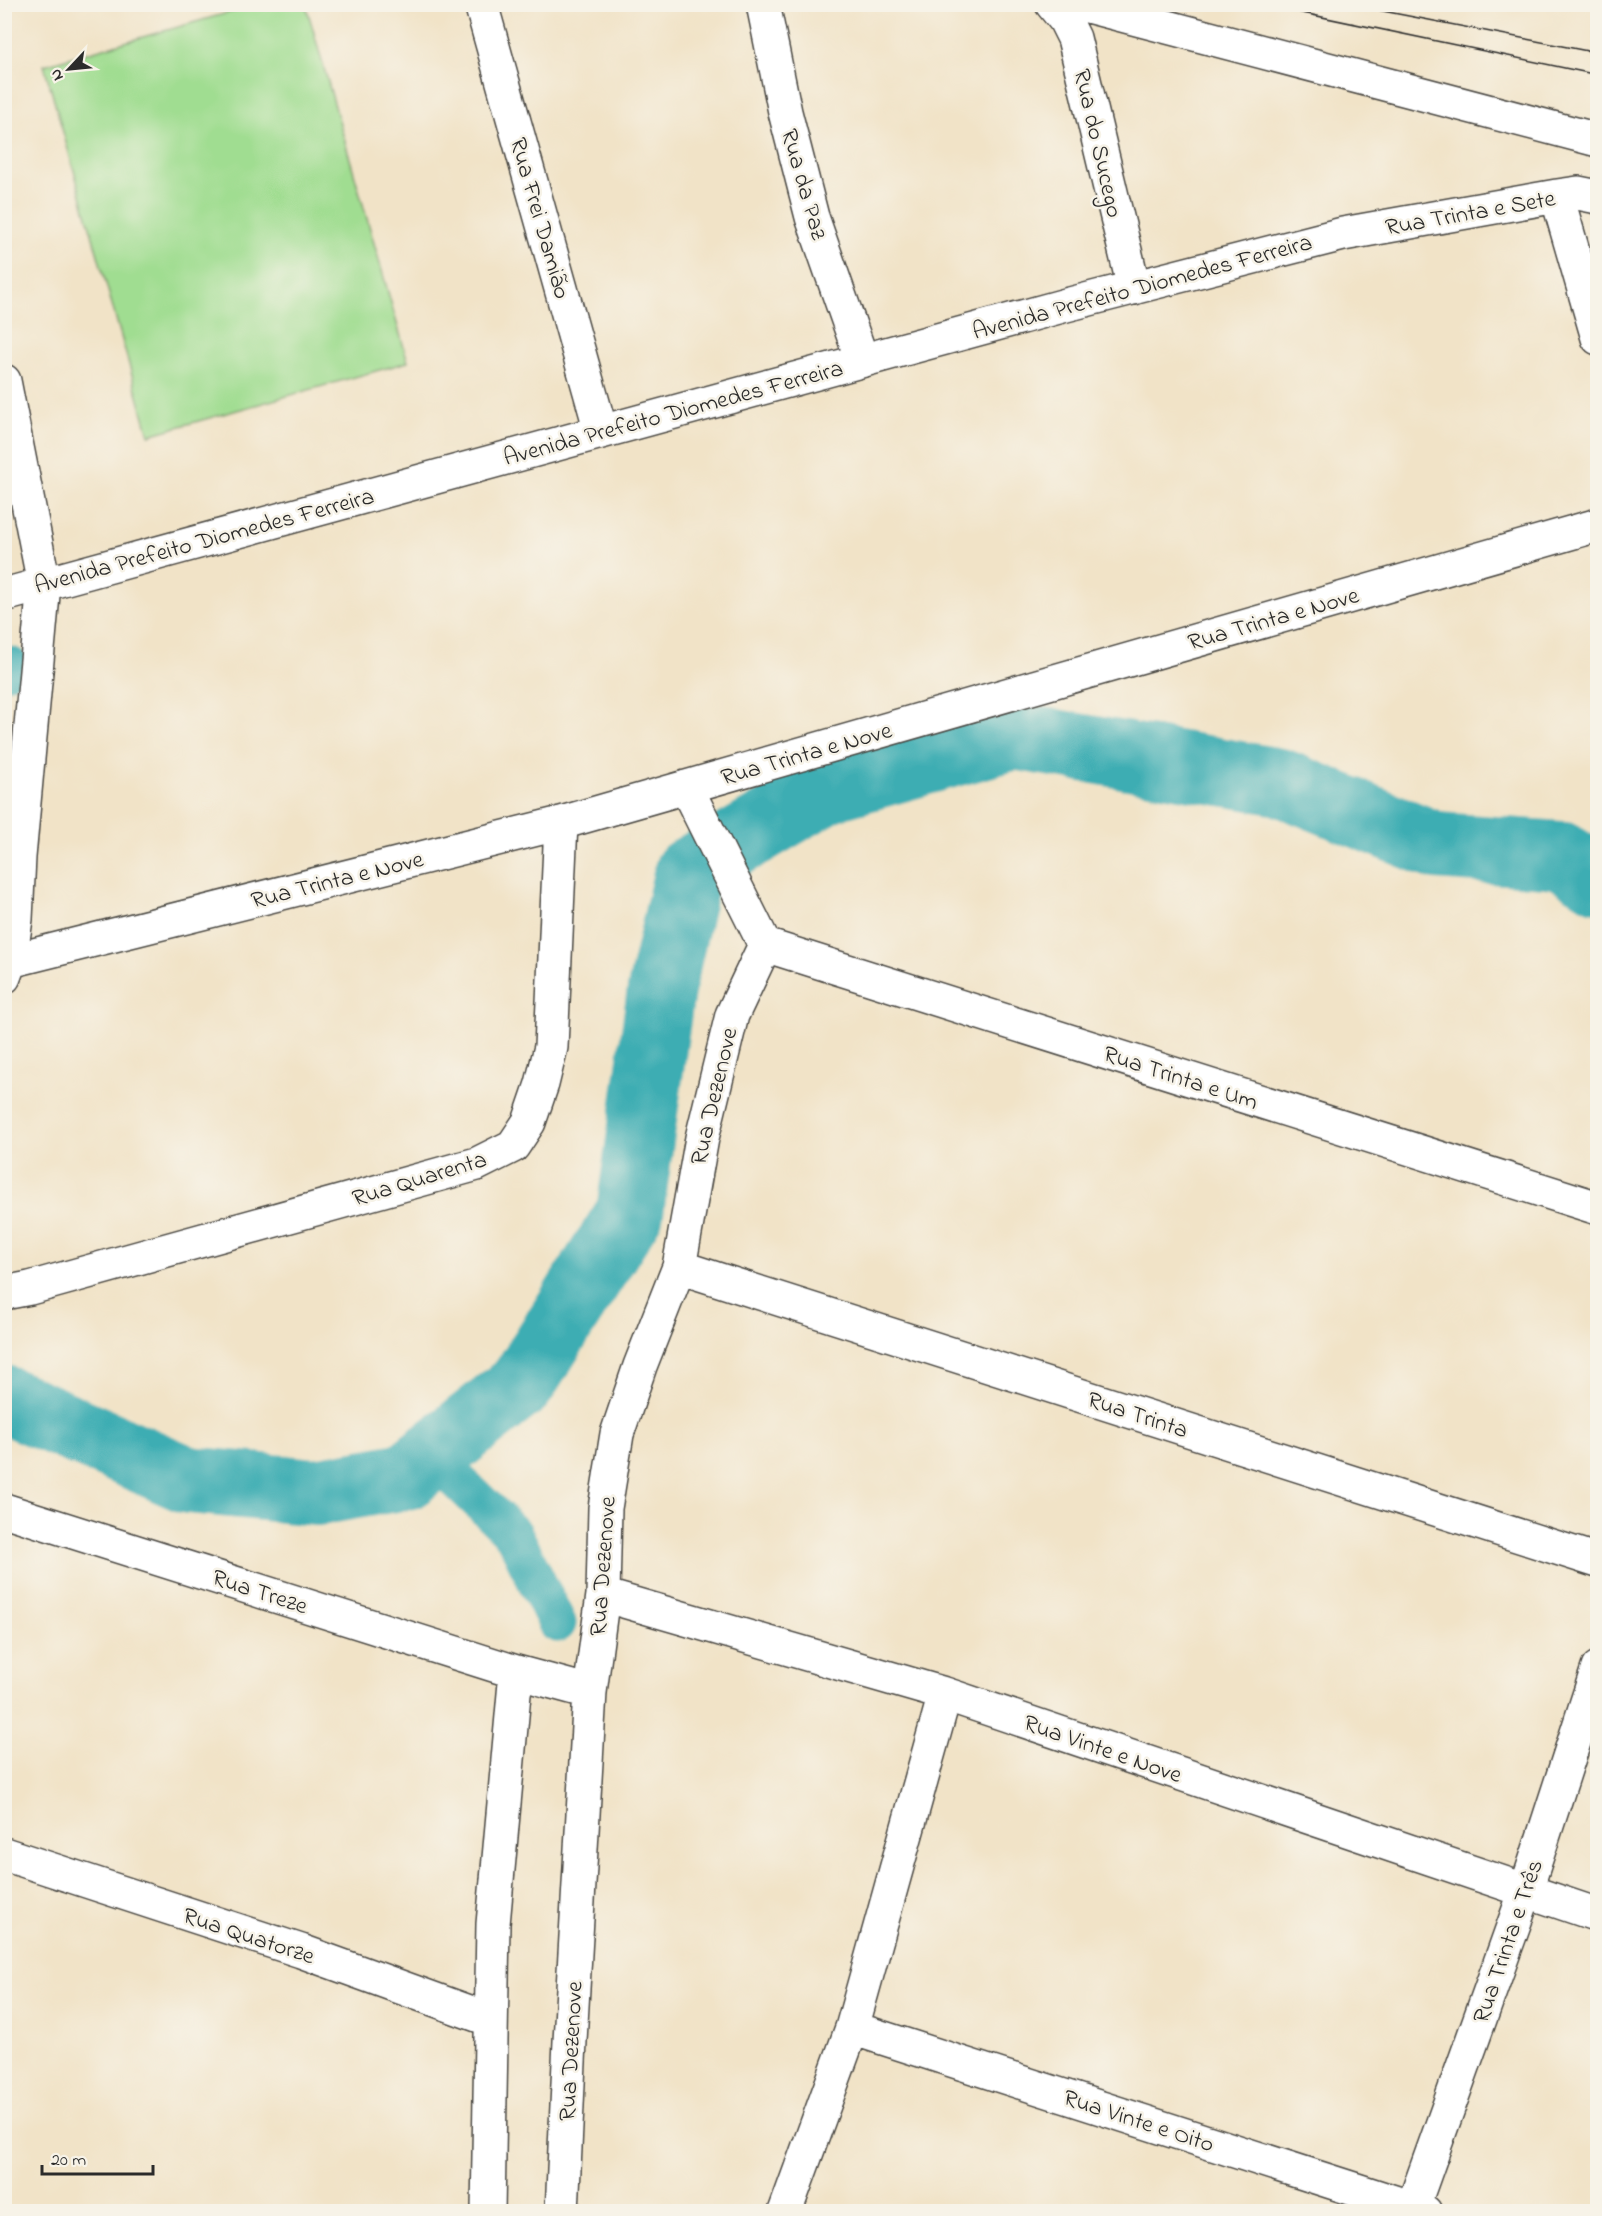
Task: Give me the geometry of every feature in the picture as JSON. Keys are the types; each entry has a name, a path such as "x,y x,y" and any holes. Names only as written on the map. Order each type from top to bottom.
{"street":[{"name":"Rua Frei Damião","path":"481,4 601,431"},
{"name":"Rua da Paz","path":"763,4 785,112 812,217 862,360"},
{"name":"Rua do Sucego","path":"1052,4 1065,20 1074,39 1134,288"},
{"path":"1080,4 1598,140"},
{"path":"1583,193 1598,338"},
{"name":"Rua Trinta e Sete","path":"1343,234 1583,193"},
{"name":"Avenida Prefeito Diomedes Ferreira","path":"4,594 862,360 1343,234"},
{"path":"4,381 44,584 18,857 16,919 7,969"},
{"name":"Rua Trinta e Nove","path":"7,969 561,823 1598,525"},
{"path":"686,787 765,945"},
{"name":"Rua Quarenta","path":"4,1293 30,1288 477,1164 513,1146 529,1122 551,1047 561,823"},
{"name":"Rua Trinta e Um","path":"765,945 1598,1208"},
{"name":"Rua Dezenove","path":"562,2211 570,2029 590,1692 603,1594 605,1508 617,1434 640,1366 679,1267 702,1138 732,1015 765,945"},
{"name":"Rua Trinta","path":"679,1267 1598,1561"},
{"name":"Rua Treze","path":"4,1510 516,1672 590,1692"},
{"name":"Rua Vinte e Nove","path":"603,1594 945,1694 1598,1916"},
{"name":"Rua Trinta e Três","path":"1416,2210 1525,1893 1598,1668"},
{"path":"488,2211 494,1924 516,1672"},
{"path":"785,2211 852,2028 945,1694"},
{"name":"Rua Quatorze","path":"4,1854 301,1951 491,2020"},
{"name":"Rua Vinte e Oito","path":"852,2028 1416,2210"}],"green space":[{"path":"259,4 306,5 408,362 149,435 44,65"}],"waterway":[{"path":"4,670 10,666"},
{"path":"4,1399 188,1480 316,1492 406,1476 522,1384 630,1212 661,990 688,871 829,788 1014,736 1280,782 1437,846 1561,855 1598,878"},
{"path":"432,1456 514,1535 557,1623"}],"tram line":[{"path":"1260,4 1598,75"},
{"path":"1347,4 1598,53"}]}
